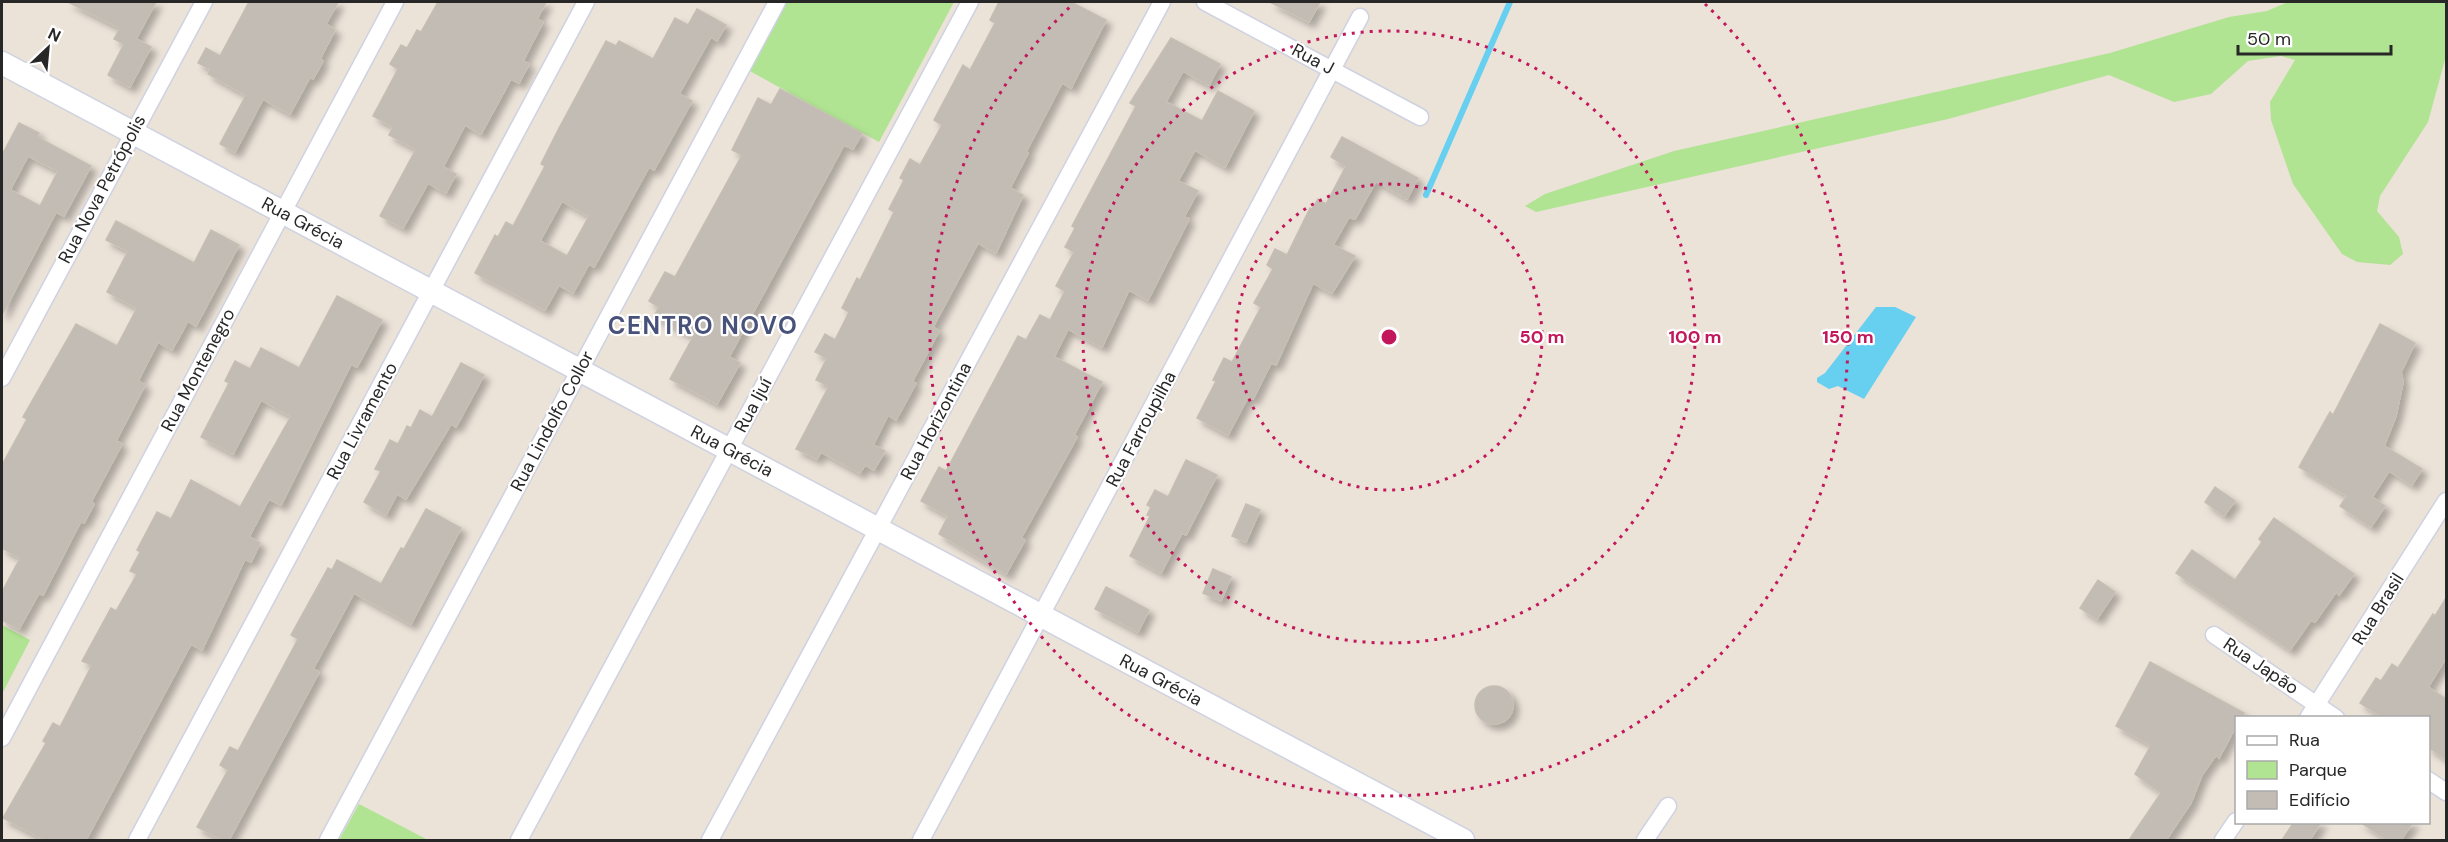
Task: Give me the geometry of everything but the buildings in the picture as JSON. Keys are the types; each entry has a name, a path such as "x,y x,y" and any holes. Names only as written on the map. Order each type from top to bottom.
{"main road":[{"name":"Rua Grécia","path":"2,63 1463,840"}],"street":[{"name":"Rua Nova Petrópolis","path":"2,378 132,132 204,2"},
{"name":"Rua Montenegro","path":"2,738 395,2"},
{"name":"Rua Livramento","path":"137,840 586,2"},
{"name":"Rua Lindolfo Collor","path":"328,840 777,2"},
{"name":"Rua Ijuí","path":"519,840 970,2"},
{"name":"Rua Horizontina","path":"710,840 1162,2"},
{"name":"Rua J","path":"1205,2 1420,117"},
{"name":"Rua Farroupilha","path":"921,840 1042,617 1330,69 1360,17"},
{"name":"Rua Brasil","path":"2313,711 2446,501"},
{"name":"Rua Japão","path":"2214,635 2313,711 2332,716"},
{"path":"2430,781 2446,792"},
{"path":"1645,840 1668,806"},
{"path":"2223,840 2235,822"}],"green space":[{"path":"787,2 954,2 879,142 748,70"},
{"path":"2288,2 2446,2 2446,56 2428,122 2380,196 2377,211 2399,237 2403,254 2390,265 2357,262 2342,254 2293,184 2271,120 2270,102 2295,60 2281,56 2248,61 2211,94 2174,102 2109,75 1948,119 1536,212 1525,206 1545,194 1674,151 2110,53 2229,17 2267,11"},
{"path":"2,625 30,640 2,694"},
{"path":"359,804 428,840 339,840"}],"water":[{"path":"1876,307 1895,307 1916,317 1864,399 1838,386 1829,389 1817,382 1817,378 1825,373"}],"waterway":[{"path":"1426,195 1510,2"}],"district":[{"name":"CENTRO NOVO","path":"703,325"}]}
